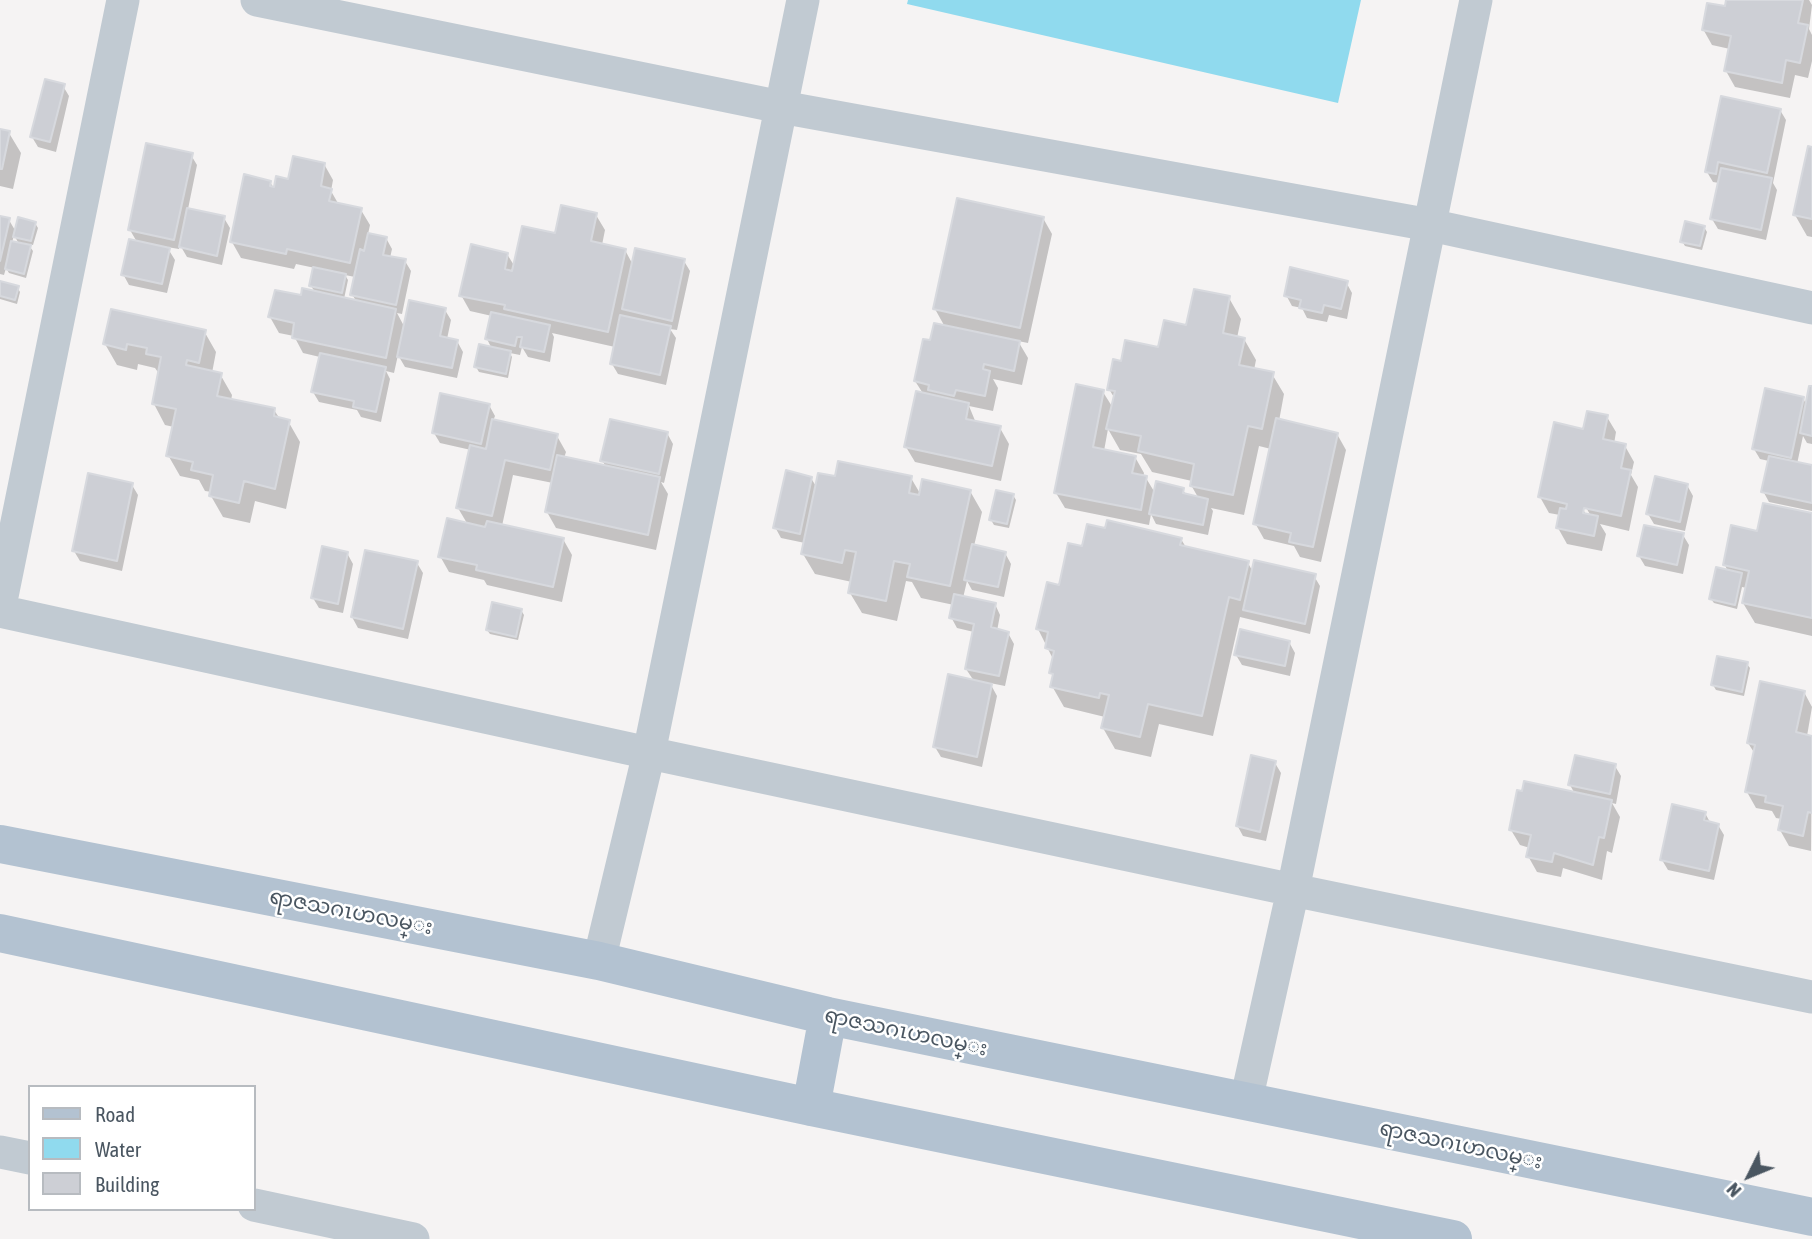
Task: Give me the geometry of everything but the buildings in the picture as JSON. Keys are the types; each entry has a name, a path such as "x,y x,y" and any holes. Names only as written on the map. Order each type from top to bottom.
{"main road":[{"name":"ရာဇသဂၤဟလမ္း","path":"0,844 599,961 828,1016 1812,1217"},
{"path":"0,933 811,1107 1341,1227 1453,1239"},
{"path":"811,1107 828,1016"}],"street":[{"path":"123,0 0,608 649,753 1812,997"},
{"path":"257,0 781,107 1430,225 1812,309"},
{"path":"599,961 649,753 803,0"},
{"path":"1246,1101 1293,890 1476,0"},
{"path":"0,1152 28,1158"},
{"path":"256,1205 413,1239"}],"water":[{"path":"908,0 1361,0 1338,103 907,4"}]}
